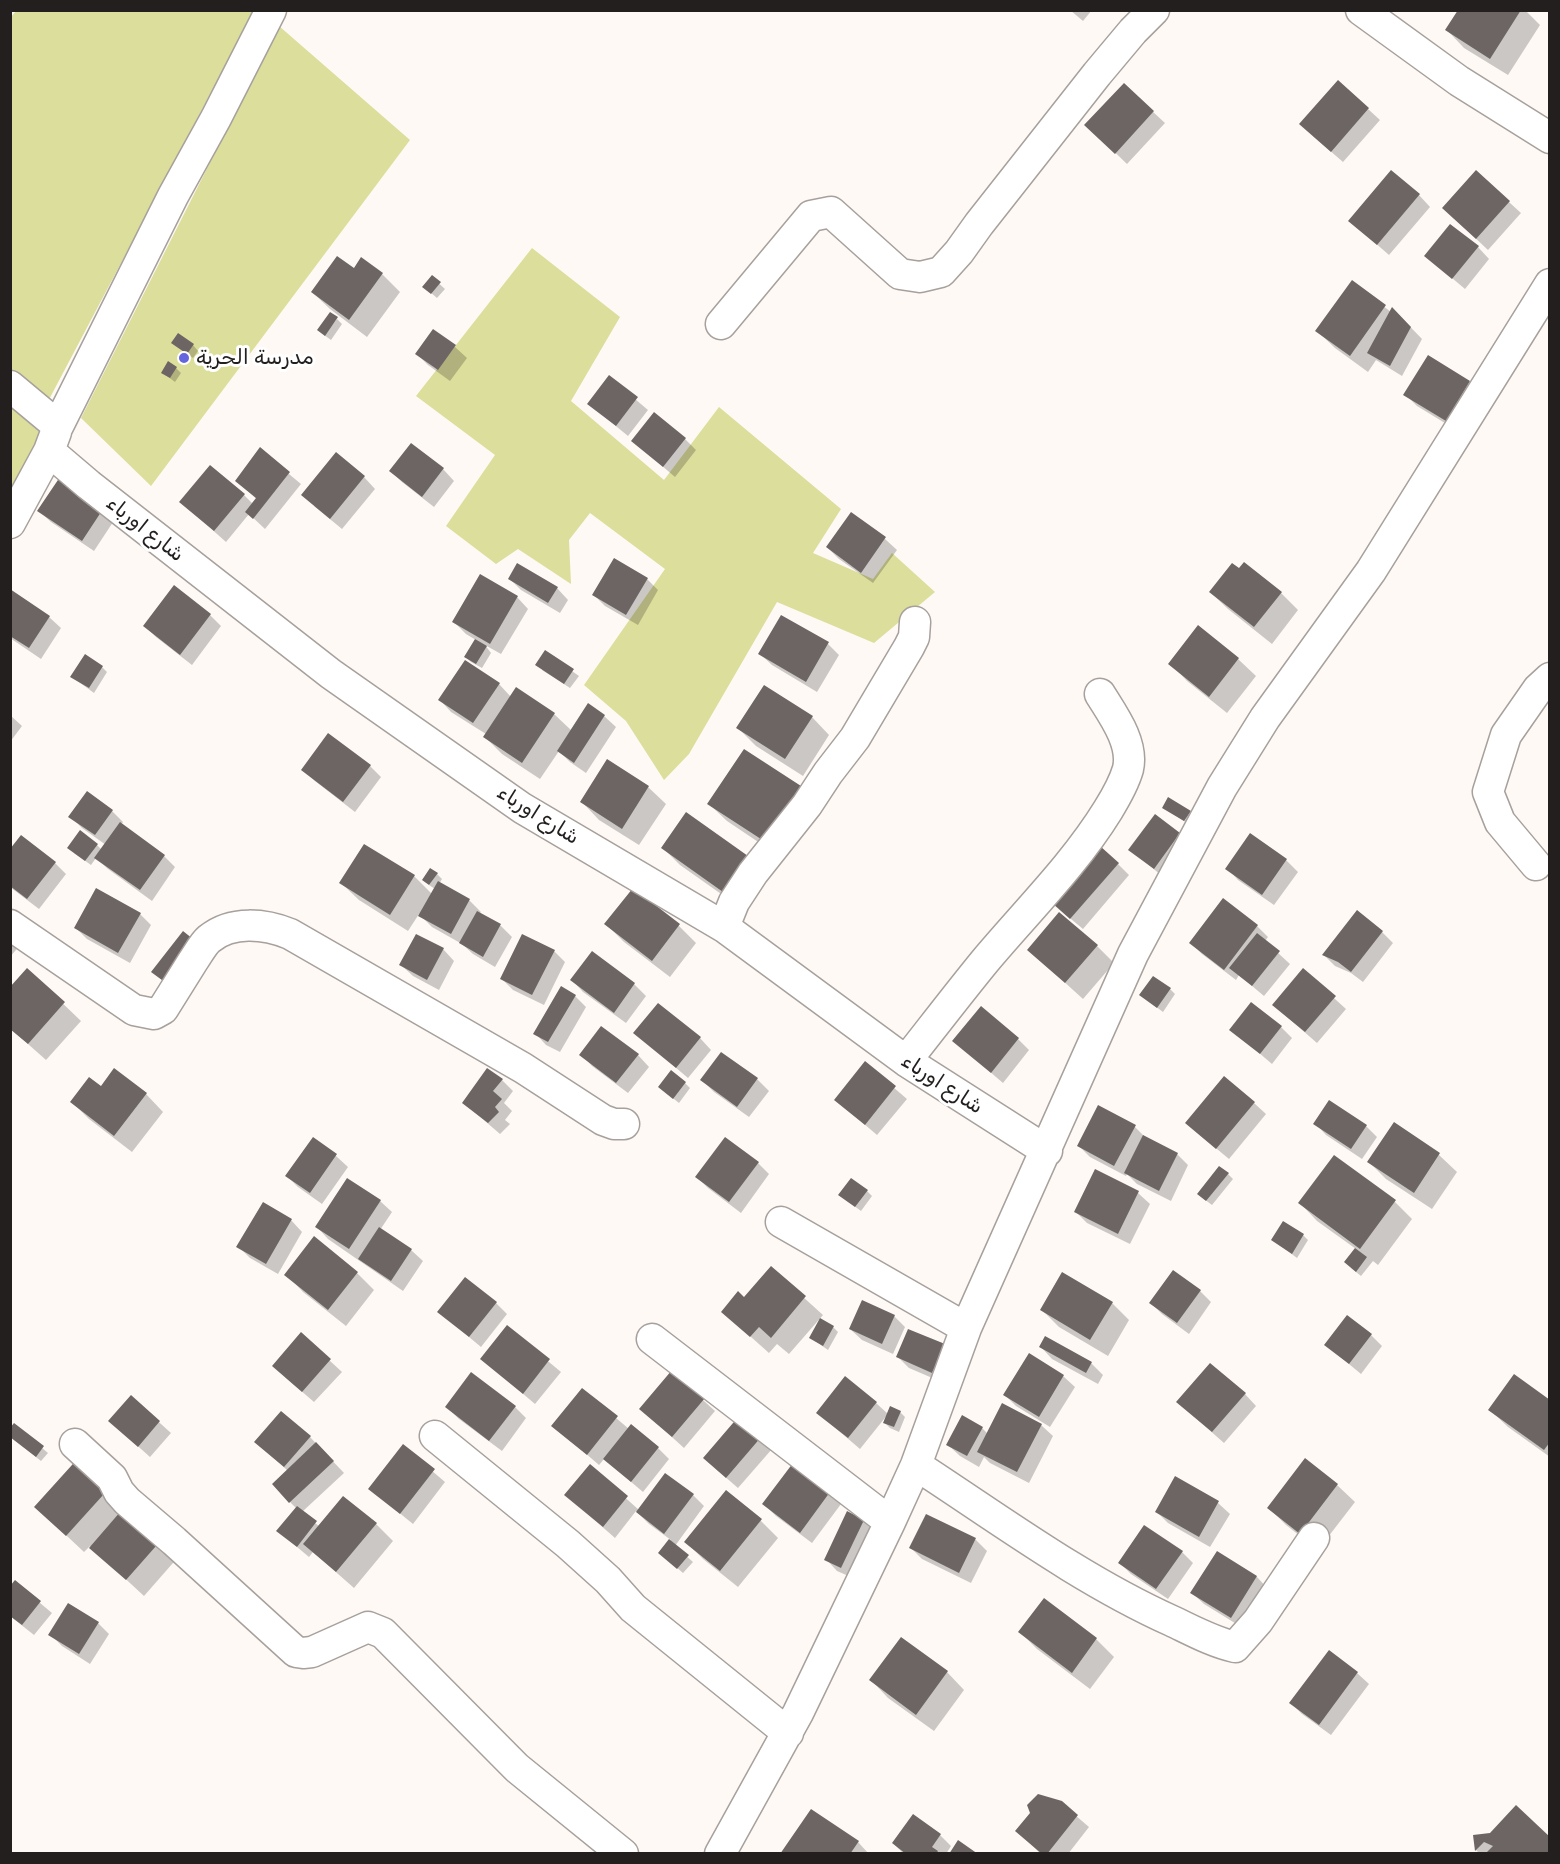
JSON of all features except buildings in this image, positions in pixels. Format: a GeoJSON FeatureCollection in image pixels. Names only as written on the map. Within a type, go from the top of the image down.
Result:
{"type":"FeatureCollection","features":[{"type":"Feature","properties":{"kind":"street"},"geometry":{"type":"LineString","coordinates":[[10,523],[173,196],[271,10]]}},
{"type":"Feature","properties":{"kind":"street"},"geometry":{"type":"LineString","coordinates":[[721,324],[811,216],[831,212],[900,274],[920,277],[941,272],[954,259],[1096,74],[1154,10]]}},
{"type":"Feature","properties":{"kind":"street"},"geometry":{"type":"LineString","coordinates":[[1361,10],[1459,81],[1550,138]]}},
{"type":"Feature","properties":{"kind":"street"},"geometry":{"type":"LineString","coordinates":[[720,1854],[788,1733],[890,1522],[916,1465],[966,1328],[1133,954],[1221,787],[1265,718],[1371,571],[1550,284]]}},
{"type":"Feature","properties":{"kind":"street","name":"شارع اورباء"},"geometry":{"type":"LineString","coordinates":[[10,386],[54,438],[88,485],[340,681],[522,808],[724,927],[906,1061],[1047,1151]]}},
{"type":"Feature","properties":{"kind":"street"},"geometry":{"type":"LineString","coordinates":[[724,927],[734,902],[753,873],[807,805],[874,706],[914,637],[915,622]]}},
{"type":"Feature","properties":{"kind":"street"},"geometry":{"type":"LineString","coordinates":[[1536,865],[1500,822],[1488,792],[1506,735],[1538,689],[1550,678]]}},
{"type":"Feature","properties":{"kind":"street"},"geometry":{"type":"LineString","coordinates":[[906,1061],[1095,831],[1118,793],[1128,769],[1129,752],[1118,724],[1100,694]]}},
{"type":"Feature","properties":{"kind":"street"},"geometry":{"type":"LineString","coordinates":[[10,925],[134,1010],[154,1014],[163,1009],[207,940],[220,931],[242,926],[278,929],[523,1068],[603,1120],[614,1124],[624,1124]]}},
{"type":"Feature","properties":{"kind":"street"},"geometry":{"type":"LineString","coordinates":[[781,1222],[966,1328]]}},
{"type":"Feature","properties":{"kind":"street"},"geometry":{"type":"LineString","coordinates":[[652,1340],[890,1522]]}},
{"type":"Feature","properties":{"kind":"street"},"geometry":{"type":"LineString","coordinates":[[435,1436],[568,1544],[608,1580],[633,1608],[788,1733]]}},
{"type":"Feature","properties":{"kind":"street"},"geometry":{"type":"LineString","coordinates":[[75,1444],[112,1478],[127,1501],[296,1652],[312,1652],[368,1627],[383,1633],[517,1768],[623,1854]]}},
{"type":"Feature","properties":{"kind":"street"},"geometry":{"type":"LineString","coordinates":[[916,1465],[1091,1580],[1198,1634],[1221,1644],[1235,1647],[1258,1620],[1314,1538]]}},
{"type":"Feature","properties":{"kind":"green space"},"geometry":{"type":"Polygon","coordinates":[[[17,10],[254,11],[44,409],[11,381],[10,18],[17,10]]]}},
{"type":"Feature","properties":{"kind":"green space"},"geometry":{"type":"Polygon","coordinates":[[[279,26],[410,140],[151,486],[81,418],[279,26]]]}},
{"type":"Feature","properties":{"kind":"green space"},"geometry":{"type":"Polygon","coordinates":[[[532,248],[620,317],[571,401],[664,480],[719,407],[841,509],[813,553],[873,579],[892,553],[935,592],[874,643],[777,602],[689,754],[664,780],[626,721],[584,685],[665,569],[590,513],[569,540],[571,584],[518,549],[496,564],[446,526],[495,455],[416,396],[532,248]]]}},
{"type":"Feature","properties":{"kind":"green space"},"geometry":{"type":"Polygon","coordinates":[[[11,396],[48,426],[11,493],[11,396]]]}},
{"type":"Feature","properties":{"kind":"place","name":"مدرسة الحرية"},"geometry":{"type":"Point","coordinates":[184,358]}}]}
